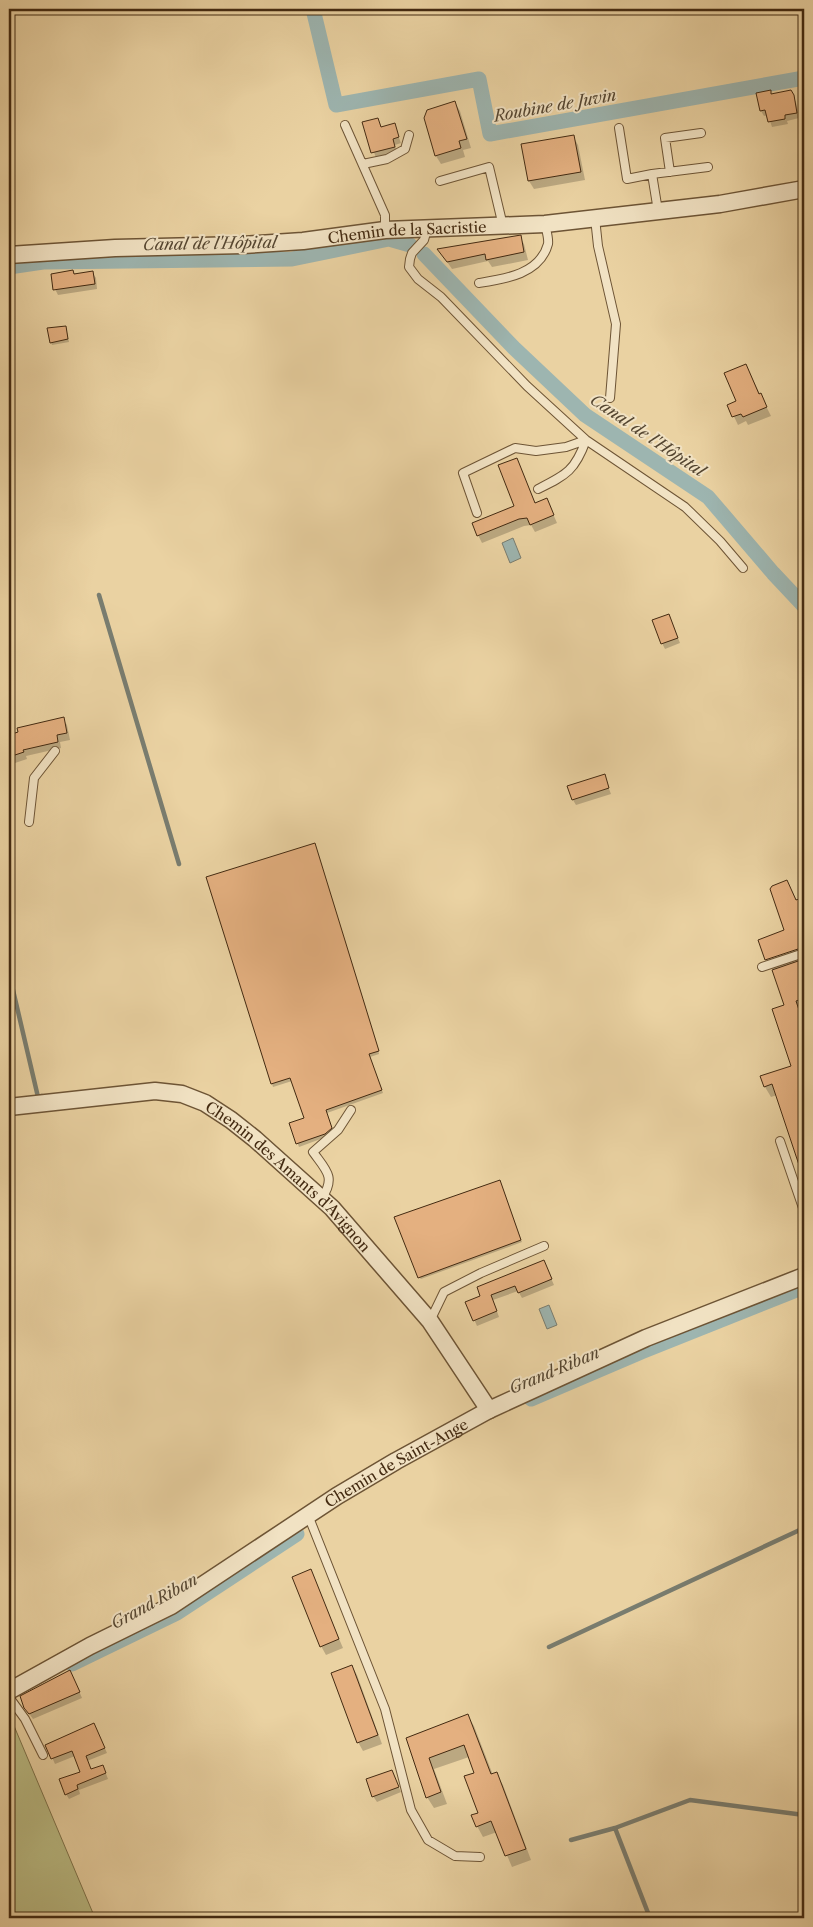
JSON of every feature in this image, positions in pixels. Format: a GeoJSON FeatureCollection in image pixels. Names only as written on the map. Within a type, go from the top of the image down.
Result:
{"type":"FeatureCollection","features":[{"type":"Feature","properties":{"kind":"street","name":"Chemin de la Sacristie"},"geometry":{"type":"LineString","coordinates":[[9,255],[106,248],[252,245],[303,241],[385,230],[545,224],[720,204],[804,189]]}},
{"type":"Feature","properties":{"kind":"street","name":"Chemin des Amants d'Avignon"},"geometry":{"type":"LineString","coordinates":[[9,1107],[155,1091],[182,1094],[205,1103],[231,1120],[322,1198],[430,1321],[489,1410]]}},
{"type":"Feature","properties":{"kind":"street","name":"Chemin de Saint-Ange"},"geometry":{"type":"LineString","coordinates":[[9,1691],[90,1646],[171,1606],[396,1461],[489,1410],[646,1338],[804,1276]]}},
{"type":"Feature","properties":{"kind":"lane"},"geometry":{"type":"LineString","coordinates":[[345,124],[385,215],[385,230]]}},
{"type":"Feature","properties":{"kind":"lane"},"geometry":{"type":"LineString","coordinates":[[619,128],[627,178],[708,167]]}},
{"type":"Feature","properties":{"kind":"lane"},"geometry":{"type":"LineString","coordinates":[[670,172],[665,138],[701,133]]}},
{"type":"Feature","properties":{"kind":"lane"},"geometry":{"type":"LineString","coordinates":[[362,164],[387,159],[405,149],[409,135]]}},
{"type":"Feature","properties":{"kind":"lane"},"geometry":{"type":"LineString","coordinates":[[440,181],[489,166],[503,226]]}},
{"type":"Feature","properties":{"kind":"lane"},"geometry":{"type":"LineString","coordinates":[[652,174],[658,211]]}},
{"type":"Feature","properties":{"kind":"lane"},"geometry":{"type":"LineString","coordinates":[[595,218],[598,246],[616,324],[610,398]]}},
{"type":"Feature","properties":{"kind":"lane"},"geometry":{"type":"LineString","coordinates":[[479,283],[508,278],[535,265],[548,243],[545,224]]}},
{"type":"Feature","properties":{"kind":"lane"},"geometry":{"type":"LineString","coordinates":[[427,229],[424,240],[412,253],[410,259],[409,267],[418,279],[441,298],[527,386],[586,440],[685,507],[720,541],[743,568]]}},
{"type":"Feature","properties":{"kind":"lane"},"geometry":{"type":"LineString","coordinates":[[538,489],[566,475],[580,456],[586,440]]}},
{"type":"Feature","properties":{"kind":"lane"},"geometry":{"type":"LineString","coordinates":[[477,513],[463,473],[515,448],[536,450],[566,447],[586,440]]}},
{"type":"Feature","properties":{"kind":"lane"},"geometry":{"type":"LineString","coordinates":[[29,822],[34,778],[55,751]]}},
{"type":"Feature","properties":{"kind":"lane"},"geometry":{"type":"LineString","coordinates":[[762,967],[804,953]]}},
{"type":"Feature","properties":{"kind":"lane"},"geometry":{"type":"LineString","coordinates":[[322,1198],[329,1188],[329,1173],[313,1152],[338,1130],[351,1110]]}},
{"type":"Feature","properties":{"kind":"lane"},"geometry":{"type":"LineString","coordinates":[[780,1141],[804,1211]]}},
{"type":"Feature","properties":{"kind":"lane"},"geometry":{"type":"LineString","coordinates":[[430,1321],[444,1292],[481,1273],[544,1246]]}},
{"type":"Feature","properties":{"kind":"lane"},"geometry":{"type":"LineString","coordinates":[[308,1516],[385,1709],[411,1810],[428,1840],[455,1856],[480,1857]]}},
{"type":"Feature","properties":{"kind":"lane"},"geometry":{"type":"LineString","coordinates":[[9,1697],[25,1719],[43,1755]]}},
{"type":"Feature","properties":{"kind":"green space"},"geometry":{"type":"Polygon","coordinates":[[[9,1714],[95,1918],[9,1918],[9,1714]]]}},
{"type":"Feature","properties":{"kind":"water"},"geometry":{"type":"Polygon","coordinates":[[[513,538],[521,558],[510,563],[502,543],[513,538]]]}},
{"type":"Feature","properties":{"kind":"water"},"geometry":{"type":"Polygon","coordinates":[[[549,1305],[557,1325],[547,1329],[539,1309],[549,1305]]]}},
{"type":"Feature","properties":{"kind":"building"},"geometry":{"type":"Polygon","coordinates":[[[771,90],[771,94],[791,90],[794,95],[797,113],[785,115],[785,119],[768,122],[765,110],[760,111],[756,93],[771,90]]]}},
{"type":"Feature","properties":{"kind":"building"},"geometry":{"type":"Polygon","coordinates":[[[455,101],[467,139],[459,141],[461,148],[435,156],[424,118],[427,110],[455,101]]]}},
{"type":"Feature","properties":{"kind":"building"},"geometry":{"type":"Polygon","coordinates":[[[378,118],[381,127],[395,123],[399,137],[393,139],[395,147],[371,153],[362,122],[378,118]]]}},
{"type":"Feature","properties":{"kind":"building"},"geometry":{"type":"Polygon","coordinates":[[[574,135],[581,172],[528,181],[521,144],[574,135]]]}},
{"type":"Feature","properties":{"kind":"building"},"geometry":{"type":"Polygon","coordinates":[[[521,235],[524,252],[486,260],[485,254],[447,262],[437,249],[521,235]]]}},
{"type":"Feature","properties":{"kind":"building"},"geometry":{"type":"Polygon","coordinates":[[[73,270],[74,274],[93,271],[95,284],[53,290],[51,274],[73,270]]]}},
{"type":"Feature","properties":{"kind":"building"},"geometry":{"type":"Polygon","coordinates":[[[66,326],[68,339],[50,343],[47,328],[66,326]]]}},
{"type":"Feature","properties":{"kind":"building"},"geometry":{"type":"Polygon","coordinates":[[[746,364],[767,407],[743,417],[741,414],[732,417],[727,405],[736,401],[724,373],[746,364]]]}},
{"type":"Feature","properties":{"kind":"building"},"geometry":{"type":"Polygon","coordinates":[[[517,458],[535,503],[547,498],[554,515],[530,525],[527,518],[519,519],[477,536],[472,523],[514,506],[498,465],[517,458]]]}},
{"type":"Feature","properties":{"kind":"building"},"geometry":{"type":"Polygon","coordinates":[[[669,614],[678,638],[661,644],[652,620],[669,614]]]}},
{"type":"Feature","properties":{"kind":"building"},"geometry":{"type":"Polygon","coordinates":[[[64,717],[67,733],[57,735],[58,742],[23,750],[24,752],[9,757],[9,735],[18,732],[17,728],[64,717]]]}},
{"type":"Feature","properties":{"kind":"building"},"geometry":{"type":"Polygon","coordinates":[[[605,774],[609,788],[572,800],[567,786],[605,774]]]}},
{"type":"Feature","properties":{"kind":"building"},"geometry":{"type":"Polygon","coordinates":[[[315,843],[379,1051],[369,1054],[382,1090],[326,1110],[332,1128],[325,1134],[296,1144],[289,1123],[304,1118],[290,1078],[271,1084],[206,877],[315,843]]]}},
{"type":"Feature","properties":{"kind":"building"},"geometry":{"type":"Polygon","coordinates":[[[787,880],[796,900],[804,897],[804,947],[765,960],[758,940],[784,930],[770,889],[772,886],[787,880]]]}},
{"type":"Feature","properties":{"kind":"building"},"geometry":{"type":"Polygon","coordinates":[[[804,959],[804,998],[796,1001],[804,1025],[804,1174],[802,1174],[772,1084],[764,1087],[760,1076],[791,1066],[772,1009],[784,1005],[772,970],[804,959]]]}},
{"type":"Feature","properties":{"kind":"building"},"geometry":{"type":"Polygon","coordinates":[[[500,1180],[521,1240],[418,1278],[394,1217],[500,1180]]]}},
{"type":"Feature","properties":{"kind":"building"},"geometry":{"type":"Polygon","coordinates":[[[544,1260],[552,1279],[518,1293],[515,1286],[491,1295],[497,1311],[473,1321],[465,1302],[480,1296],[477,1287],[544,1260]]]}},
{"type":"Feature","properties":{"kind":"building"},"geometry":{"type":"Polygon","coordinates":[[[311,1569],[339,1639],[320,1647],[292,1577],[311,1569]]]}},
{"type":"Feature","properties":{"kind":"building"},"geometry":{"type":"Polygon","coordinates":[[[352,1665],[378,1735],[357,1743],[331,1673],[352,1665]]]}},
{"type":"Feature","properties":{"kind":"building"},"geometry":{"type":"Polygon","coordinates":[[[70,1670],[80,1692],[29,1714],[24,1708],[20,1696],[70,1670]]]}},
{"type":"Feature","properties":{"kind":"building"},"geometry":{"type":"Polygon","coordinates":[[[468,1714],[491,1774],[497,1772],[526,1849],[505,1856],[491,1821],[476,1827],[471,1815],[478,1813],[464,1776],[474,1773],[464,1745],[429,1758],[441,1792],[426,1798],[406,1738],[468,1714]]]}},
{"type":"Feature","properties":{"kind":"building"},"geometry":{"type":"Polygon","coordinates":[[[94,1723],[105,1748],[86,1756],[91,1769],[103,1765],[106,1773],[77,1785],[78,1789],[65,1795],[59,1779],[80,1772],[72,1751],[51,1759],[45,1745],[94,1723]]]}},
{"type":"Feature","properties":{"kind":"building"},"geometry":{"type":"Polygon","coordinates":[[[392,1770],[399,1787],[372,1797],[366,1779],[392,1770]]]}},
{"type":"Feature","properties":{"kind":"waterway","name":"Roubine de Juvin"},"geometry":{"type":"LineString","coordinates":[[313,9],[336,105],[479,79],[490,134],[804,78]]}},
{"type":"Feature","properties":{"kind":"waterway","name":"Canal de l'Hôpital"},"geometry":{"type":"LineString","coordinates":[[9,267],[43,262],[292,259],[389,239],[410,245]]}},
{"type":"Feature","properties":{"kind":"waterway","name":"Canal de l'Hôpital"},"geometry":{"type":"LineString","coordinates":[[424,254],[514,348],[585,415],[708,497],[804,606]]}},
{"type":"Feature","properties":{"kind":"waterway"},"geometry":{"type":"LineString","coordinates":[[99,595],[179,864]]}},
{"type":"Feature","properties":{"kind":"waterway"},"geometry":{"type":"LineString","coordinates":[[9,973],[38,1097],[42,1096]]}},
{"type":"Feature","properties":{"kind":"waterway","name":"Grand Riban"},"geometry":{"type":"LineString","coordinates":[[531,1399],[641,1352],[804,1287]]}},
{"type":"Feature","properties":{"kind":"waterway"},"geometry":{"type":"LineString","coordinates":[[549,1647],[804,1528]]}},
{"type":"Feature","properties":{"kind":"waterway","name":"Grand Riban"},"geometry":{"type":"LineString","coordinates":[[72,1664],[177,1613],[297,1534]]}},
{"type":"Feature","properties":{"kind":"waterway"},"geometry":{"type":"LineString","coordinates":[[571,1840],[615,1828],[690,1800],[804,1815]]}},
{"type":"Feature","properties":{"kind":"waterway"},"geometry":{"type":"LineString","coordinates":[[615,1828],[650,1918]]}}]}
